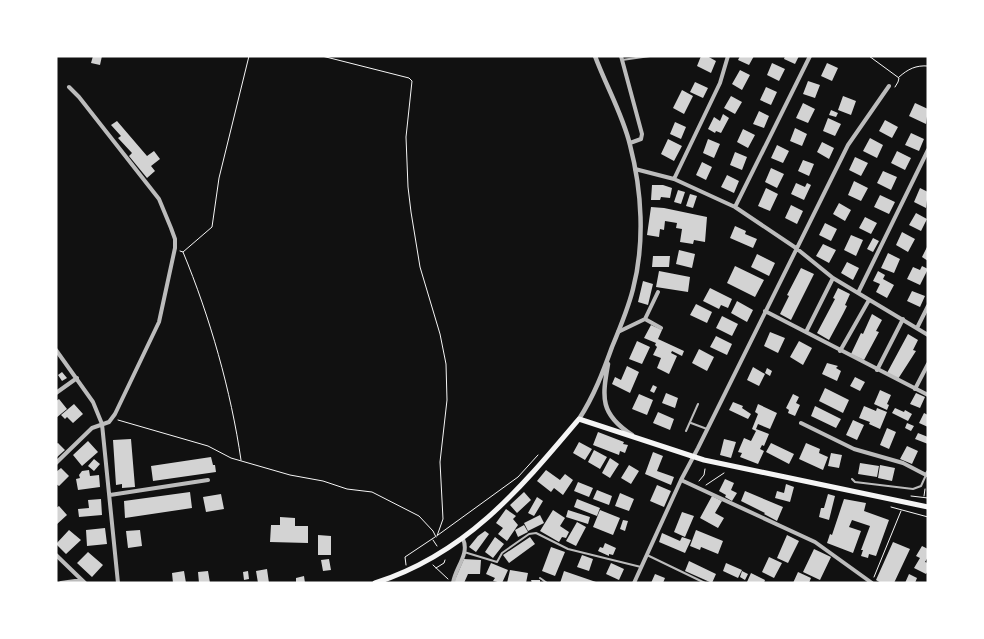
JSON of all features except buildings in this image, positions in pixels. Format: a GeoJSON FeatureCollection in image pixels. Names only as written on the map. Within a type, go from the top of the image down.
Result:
{"type":"FeatureCollection","features":[{"type":"Feature","properties":{"kind":"main road"},"geometry":{"type":"LineString","coordinates":[[375,583],[439,555],[463,539],[485,521],[524,483],[579,419],[693,457],[928,507]]}},
{"type":"Feature","properties":{"kind":"street"},"geometry":{"type":"LineString","coordinates":[[579,419],[597,388],[612,349],[633,290],[640,252],[640,206],[636,169],[630,143],[595,56]]}},
{"type":"Feature","properties":{"kind":"street"},"geometry":{"type":"LineString","coordinates":[[735,207],[810,56]]}},
{"type":"Feature","properties":{"kind":"street"},"geometry":{"type":"LineString","coordinates":[[621,58],[642,134],[640,139],[630,143]]}},
{"type":"Feature","properties":{"kind":"street"},"geometry":{"type":"LineString","coordinates":[[674,179],[720,83],[727,58]]}},
{"type":"Feature","properties":{"kind":"street"},"geometry":{"type":"LineString","coordinates":[[634,583],[681,480],[848,145],[889,86]]}},
{"type":"Feature","properties":{"kind":"street"},"geometry":{"type":"LineString","coordinates":[[56,463],[92,428],[109,422],[112,418],[159,322],[175,248],[172,228],[160,199],[69,87]]}},
{"type":"Feature","properties":{"kind":"street"},"geometry":{"type":"LineString","coordinates":[[858,293],[928,150]]}},
{"type":"Feature","properties":{"kind":"street"},"geometry":{"type":"LineString","coordinates":[[636,169],[674,179],[735,207],[796,248],[834,278],[928,335]]}},
{"type":"Feature","properties":{"kind":"street"},"geometry":{"type":"LineString","coordinates":[[806,332],[834,278]]}},
{"type":"Feature","properties":{"kind":"street"},"geometry":{"type":"LineString","coordinates":[[618,332],[646,319],[658,292]]}},
{"type":"Feature","properties":{"kind":"street"},"geometry":{"type":"LineString","coordinates":[[840,351],[869,300]]}},
{"type":"Feature","properties":{"kind":"street"},"geometry":{"type":"LineString","coordinates":[[917,328],[928,306]]}},
{"type":"Feature","properties":{"kind":"street"},"geometry":{"type":"LineString","coordinates":[[765,311],[928,396]]}},
{"type":"Feature","properties":{"kind":"street"},"geometry":{"type":"LineString","coordinates":[[646,319],[661,328]]}},
{"type":"Feature","properties":{"kind":"street"},"geometry":{"type":"LineString","coordinates":[[877,370],[903,319]]}},
{"type":"Feature","properties":{"kind":"street"},"geometry":{"type":"LineString","coordinates":[[612,349],[604,391],[606,407],[614,421],[635,437]]}},
{"type":"Feature","properties":{"kind":"street"},"geometry":{"type":"LineString","coordinates":[[56,350],[93,402],[102,424],[118,583]]}},
{"type":"Feature","properties":{"kind":"street"},"geometry":{"type":"LineString","coordinates":[[916,389],[928,364]]}},
{"type":"Feature","properties":{"kind":"street"},"geometry":{"type":"LineString","coordinates":[[56,393],[76,378]]}},
{"type":"Feature","properties":{"kind":"street"},"geometry":{"type":"LineString","coordinates":[[801,423],[854,449],[903,463],[927,473]]}},
{"type":"Feature","properties":{"kind":"street"},"geometry":{"type":"LineString","coordinates":[[110,495],[208,480]]}},
{"type":"Feature","properties":{"kind":"street"},"geometry":{"type":"LineString","coordinates":[[681,480],[816,542],[872,583]]}},
{"type":"Feature","properties":{"kind":"street"},"geometry":{"type":"LineString","coordinates":[[453,583],[466,546],[463,539]]}},
{"type":"Feature","properties":{"kind":"street"},"geometry":{"type":"LineString","coordinates":[[56,555],[83,581]]}},
{"type":"Feature","properties":{"kind":"street"},"geometry":{"type":"LineString","coordinates":[[61,583],[83,581]]}},
{"type":"Feature","properties":{"kind":"lane"},"geometry":{"type":"LineString","coordinates":[[621,58],[650,56]]}},
{"type":"Feature","properties":{"kind":"lane"},"geometry":{"type":"LineString","coordinates":[[686,431],[698,404]]}},
{"type":"Feature","properties":{"kind":"lane"},"geometry":{"type":"LineString","coordinates":[[690,422],[707,429]]}},
{"type":"Feature","properties":{"kind":"lane"},"geometry":{"type":"LineString","coordinates":[[852,478],[855,482],[913,490],[921,486],[927,473]]}},
{"type":"Feature","properties":{"kind":"lane"},"geometry":{"type":"LineString","coordinates":[[923,482],[928,482]]}},
{"type":"Feature","properties":{"kind":"lane"},"geometry":{"type":"LineString","coordinates":[[464,552],[497,562],[502,553],[529,534],[536,533],[568,549],[642,567]]}},
{"type":"Feature","properties":{"kind":"lane"},"geometry":{"type":"LineString","coordinates":[[648,555],[705,583]]}},
{"type":"Feature","properties":{"kind":"lane"},"geometry":{"type":"LineString","coordinates":[[540,578],[547,583]]}},
{"type":"Feature","properties":{"kind":"path"},"geometry":{"type":"LineString","coordinates":[[183,252],[212,227],[219,178],[249,56]]}},
{"type":"Feature","properties":{"kind":"path"},"geometry":{"type":"LineString","coordinates":[[322,56],[409,78],[412,81],[406,144],[411,212],[420,267],[440,334],[446,364],[447,400],[440,462],[443,519],[437,536]]}},
{"type":"Feature","properties":{"kind":"path"},"geometry":{"type":"LineString","coordinates":[[870,56],[899,78]]}},
{"type":"Feature","properties":{"kind":"path"},"geometry":{"type":"LineString","coordinates":[[889,86],[895,87],[899,78],[911,68],[921,65],[928,66]]}},
{"type":"Feature","properties":{"kind":"path"},"geometry":{"type":"LineString","coordinates":[[175,248],[183,252],[200,297],[232,408],[241,460]]}},
{"type":"Feature","properties":{"kind":"path"},"geometry":{"type":"LineString","coordinates":[[112,418],[208,446],[231,458],[290,475],[323,480],[347,489],[372,492],[419,516],[437,536]]}},
{"type":"Feature","properties":{"kind":"path"},"geometry":{"type":"LineString","coordinates":[[408,570],[405,557],[518,477],[541,453]]}},
{"type":"Feature","properties":{"kind":"path"},"geometry":{"type":"LineString","coordinates":[[695,486],[704,474],[705,469]]}},
{"type":"Feature","properties":{"kind":"path"},"geometry":{"type":"LineString","coordinates":[[702,488],[724,473]]}},
{"type":"Feature","properties":{"kind":"path"},"geometry":{"type":"LineString","coordinates":[[877,496],[884,505],[928,517]]}},
{"type":"Feature","properties":{"kind":"path"},"geometry":{"type":"LineString","coordinates":[[872,583],[901,511]]}},
{"type":"Feature","properties":{"kind":"path"},"geometry":{"type":"LineString","coordinates":[[432,539],[437,546]]}},
{"type":"Feature","properties":{"kind":"path"},"geometry":{"type":"LineString","coordinates":[[435,569],[445,560]]}},
{"type":"Feature","properties":{"kind":"path"},"geometry":{"type":"LineString","coordinates":[[432,565],[448,579]]}}]}
